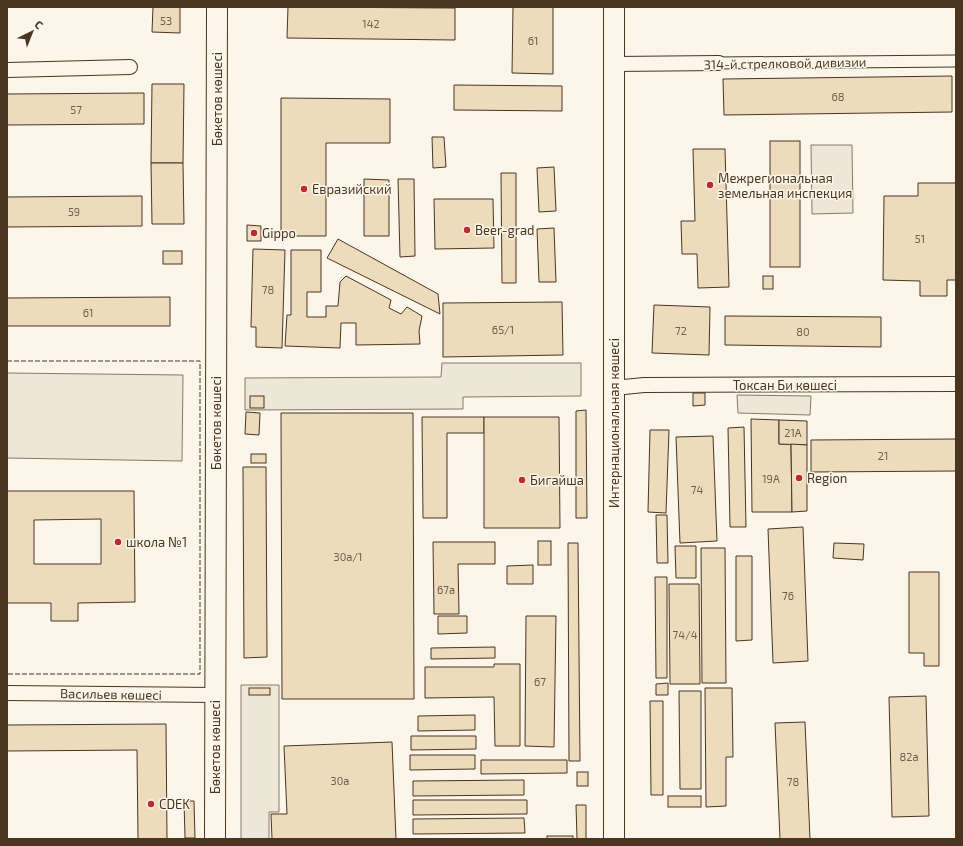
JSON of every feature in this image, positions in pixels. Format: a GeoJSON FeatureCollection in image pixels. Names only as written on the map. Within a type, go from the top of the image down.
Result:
{"type":"FeatureCollection","features":[{"type":"Feature","properties":{"kind":"main road","name":"Бөкетов көшесі"},"geometry":{"type":"LineString","coordinates":[[215,839],[217,7]]}},
{"type":"Feature","properties":{"kind":"main road","name":"Интернациональная көшесі"},"geometry":{"type":"LineString","coordinates":[[614,7],[614,839]]}},
{"type":"Feature","properties":{"kind":"street","name":"314-й стрелковой дивизии"},"geometry":{"type":"LineString","coordinates":[[615,64],[956,60]]}},
{"type":"Feature","properties":{"kind":"street"},"geometry":{"type":"LineString","coordinates":[[7,70],[130,67]]}},
{"type":"Feature","properties":{"kind":"street","name":"Токсан Би көшесі"},"geometry":{"type":"LineString","coordinates":[[614,388],[644,385],[956,384]]}},
{"type":"Feature","properties":{"kind":"street","name":"Васильев көшесі"},"geometry":{"type":"LineString","coordinates":[[7,693],[215,695]]}},
{"type":"Feature","properties":{"kind":"shaded area"},"geometry":{"type":"Polygon","coordinates":[[[811,145],[852,145],[853,213],[812,214],[811,145]]]}},
{"type":"Feature","properties":{"kind":"shaded area"},"geometry":{"type":"Polygon","coordinates":[[[442,363],[581,363],[581,396],[463,397],[463,409],[245,410],[245,378],[441,377],[442,363]]]}},
{"type":"Feature","properties":{"kind":"shaded area"},"geometry":{"type":"Polygon","coordinates":[[[7,373],[183,375],[182,461],[7,458],[7,373]]]}},
{"type":"Feature","properties":{"kind":"shaded area"},"geometry":{"type":"Polygon","coordinates":[[[737,395],[811,396],[810,415],[738,413],[737,395]]]}},
{"type":"Feature","properties":{"kind":"shaded area"},"geometry":{"type":"Polygon","coordinates":[[[241,685],[279,685],[279,812],[269,812],[269,839],[241,839],[241,685]]]}},
{"type":"Feature","properties":{"kind":"building"},"geometry":{"type":"Polygon","coordinates":[[[153,7],[180,7],[180,33],[152,32],[153,7]]]}},
{"type":"Feature","properties":{"kind":"building"},"geometry":{"type":"Polygon","coordinates":[[[288,7],[455,8],[455,40],[287,38],[288,7]]]}},
{"type":"Feature","properties":{"kind":"building"},"geometry":{"type":"Polygon","coordinates":[[[513,7],[553,7],[553,74],[512,73],[513,7]]]}},
{"type":"Feature","properties":{"kind":"building"},"geometry":{"type":"Polygon","coordinates":[[[952,76],[952,112],[724,115],[723,79],[952,76]]]}},
{"type":"Feature","properties":{"kind":"building"},"geometry":{"type":"Polygon","coordinates":[[[152,84],[184,84],[183,163],[151,163],[152,84]]]}},
{"type":"Feature","properties":{"kind":"building"},"geometry":{"type":"Polygon","coordinates":[[[454,85],[562,86],[562,111],[454,110],[454,85]]]}},
{"type":"Feature","properties":{"kind":"building"},"geometry":{"type":"Polygon","coordinates":[[[144,93],[144,124],[7,125],[7,94],[144,93]]]}},
{"type":"Feature","properties":{"kind":"building","name":"Евразийский"},"geometry":{"type":"Polygon","coordinates":[[[281,98],[390,99],[390,143],[326,143],[326,236],[281,236],[281,98]]]}},
{"type":"Feature","properties":{"kind":"building"},"geometry":{"type":"Polygon","coordinates":[[[432,137],[444,137],[446,167],[433,168],[432,137]]]}},
{"type":"Feature","properties":{"kind":"building"},"geometry":{"type":"Polygon","coordinates":[[[770,141],[800,141],[800,267],[770,267],[770,141]]]}},
{"type":"Feature","properties":{"kind":"building","name":"Межрегиональная земельная инспекция"},"geometry":{"type":"Polygon","coordinates":[[[693,149],[725,149],[729,287],[698,288],[697,254],[682,254],[681,221],[695,221],[693,149]]]}},
{"type":"Feature","properties":{"kind":"building"},"geometry":{"type":"Polygon","coordinates":[[[151,163],[183,163],[184,224],[152,224],[151,163]]]}},
{"type":"Feature","properties":{"kind":"building"},"geometry":{"type":"Polygon","coordinates":[[[554,167],[556,211],[539,212],[537,168],[554,167]]]}},
{"type":"Feature","properties":{"kind":"building"},"geometry":{"type":"Polygon","coordinates":[[[501,173],[516,173],[516,283],[502,283],[501,173]]]}},
{"type":"Feature","properties":{"kind":"building"},"geometry":{"type":"Polygon","coordinates":[[[364,179],[389,180],[389,236],[364,236],[364,179]]]}},
{"type":"Feature","properties":{"kind":"building"},"geometry":{"type":"Polygon","coordinates":[[[398,179],[414,179],[415,256],[400,257],[398,179]]]}},
{"type":"Feature","properties":{"kind":"building"},"geometry":{"type":"Polygon","coordinates":[[[918,183],[956,183],[956,280],[947,280],[947,296],[920,296],[920,281],[883,280],[884,196],[918,196],[918,183]]]}},
{"type":"Feature","properties":{"kind":"building"},"geometry":{"type":"Polygon","coordinates":[[[142,196],[142,226],[7,227],[7,197],[142,196]]]}},
{"type":"Feature","properties":{"kind":"building"},"geometry":{"type":"Polygon","coordinates":[[[434,199],[493,199],[494,248],[435,249],[434,199]]]}},
{"type":"Feature","properties":{"kind":"building","name":"Gippo"},"geometry":{"type":"Polygon","coordinates":[[[247,225],[261,226],[261,241],[247,241],[247,225]]]}},
{"type":"Feature","properties":{"kind":"building"},"geometry":{"type":"Polygon","coordinates":[[[554,228],[556,282],[539,282],[537,229],[554,228]]]}},
{"type":"Feature","properties":{"kind":"building"},"geometry":{"type":"Polygon","coordinates":[[[338,239],[438,294],[440,314],[327,258],[338,239]]]}},
{"type":"Feature","properties":{"kind":"building"},"geometry":{"type":"Polygon","coordinates":[[[253,249],[285,250],[282,348],[256,347],[256,327],[251,327],[253,249]]]}},
{"type":"Feature","properties":{"kind":"building"},"geometry":{"type":"Polygon","coordinates":[[[291,250],[321,250],[321,292],[307,292],[307,317],[326,317],[326,306],[338,306],[340,282],[346,276],[391,300],[389,308],[401,314],[407,307],[422,316],[419,331],[420,344],[356,345],[356,323],[341,323],[340,348],[285,346],[287,315],[291,315],[291,250]]]}},
{"type":"Feature","properties":{"kind":"building"},"geometry":{"type":"Polygon","coordinates":[[[163,251],[182,251],[182,264],[163,264],[163,251]]]}},
{"type":"Feature","properties":{"kind":"building"},"geometry":{"type":"Polygon","coordinates":[[[763,276],[773,276],[773,289],[763,289],[763,276]]]}},
{"type":"Feature","properties":{"kind":"building"},"geometry":{"type":"Polygon","coordinates":[[[170,297],[170,326],[7,326],[7,298],[170,297]]]}},
{"type":"Feature","properties":{"kind":"building"},"geometry":{"type":"Polygon","coordinates":[[[562,302],[563,355],[443,357],[443,303],[562,302]]]}},
{"type":"Feature","properties":{"kind":"building"},"geometry":{"type":"Polygon","coordinates":[[[654,305],[710,307],[709,355],[652,353],[654,305]]]}},
{"type":"Feature","properties":{"kind":"building"},"geometry":{"type":"Polygon","coordinates":[[[725,316],[881,317],[881,347],[725,345],[725,316]]]}},
{"type":"Feature","properties":{"kind":"building"},"geometry":{"type":"Polygon","coordinates":[[[693,393],[705,393],[705,405],[693,406],[693,393]]]}},
{"type":"Feature","properties":{"kind":"building"},"geometry":{"type":"Polygon","coordinates":[[[250,396],[264,396],[264,408],[250,408],[250,396]]]}},
{"type":"Feature","properties":{"kind":"building"},"geometry":{"type":"Polygon","coordinates":[[[586,410],[587,518],[576,518],[576,411],[586,410]]]}},
{"type":"Feature","properties":{"kind":"building"},"geometry":{"type":"Polygon","coordinates":[[[246,412],[260,413],[259,435],[245,434],[246,412]]]}},
{"type":"Feature","properties":{"kind":"building"},"geometry":{"type":"Polygon","coordinates":[[[281,413],[413,413],[414,699],[282,699],[281,413]]]}},
{"type":"Feature","properties":{"kind":"building"},"geometry":{"type":"Polygon","coordinates":[[[422,417],[484,417],[484,433],[447,433],[447,518],[423,518],[422,417]]]}},
{"type":"Feature","properties":{"kind":"building","name":"Бигайша"},"geometry":{"type":"Polygon","coordinates":[[[484,417],[559,417],[560,528],[484,528],[484,417]]]}},
{"type":"Feature","properties":{"kind":"building"},"geometry":{"type":"Polygon","coordinates":[[[751,419],[779,420],[779,444],[791,444],[792,512],[752,512],[751,419]]]}},
{"type":"Feature","properties":{"kind":"building"},"geometry":{"type":"Polygon","coordinates":[[[779,420],[807,421],[807,445],[779,444],[779,420]]]}},
{"type":"Feature","properties":{"kind":"building"},"geometry":{"type":"Polygon","coordinates":[[[744,427],[746,527],[730,527],[728,428],[744,427]]]}},
{"type":"Feature","properties":{"kind":"building"},"geometry":{"type":"Polygon","coordinates":[[[650,430],[669,430],[666,513],[648,512],[650,430]]]}},
{"type":"Feature","properties":{"kind":"building"},"geometry":{"type":"Polygon","coordinates":[[[713,436],[717,541],[680,543],[676,437],[713,436]]]}},
{"type":"Feature","properties":{"kind":"building"},"geometry":{"type":"Polygon","coordinates":[[[956,439],[956,471],[811,472],[811,440],[956,439]]]}},
{"type":"Feature","properties":{"kind":"building","name":"Region"},"geometry":{"type":"Polygon","coordinates":[[[791,444],[807,445],[807,511],[792,512],[791,444]]]}},
{"type":"Feature","properties":{"kind":"building"},"geometry":{"type":"Polygon","coordinates":[[[251,454],[266,454],[266,463],[251,463],[251,454]]]}},
{"type":"Feature","properties":{"kind":"building"},"geometry":{"type":"Polygon","coordinates":[[[243,467],[266,467],[267,657],[244,658],[243,467]]]}},
{"type":"Feature","properties":{"kind":"building","name":"школа №1"},"geometry":{"type":"Polygon","coordinates":[[[7,491],[134,491],[135,602],[78,603],[78,621],[51,621],[51,603],[7,603],[7,491]],[[101,519],[34,520],[34,564],[101,564],[101,519]]]}},
{"type":"Feature","properties":{"kind":"building"},"geometry":{"type":"Polygon","coordinates":[[[656,515],[667,515],[668,563],[657,563],[656,515]]]}},
{"type":"Feature","properties":{"kind":"building"},"geometry":{"type":"Polygon","coordinates":[[[803,527],[808,661],[773,663],[768,529],[803,527]]]}},
{"type":"Feature","properties":{"kind":"building"},"geometry":{"type":"Polygon","coordinates":[[[538,541],[551,541],[551,565],[538,565],[538,541]]]}},
{"type":"Feature","properties":{"kind":"building"},"geometry":{"type":"Polygon","coordinates":[[[433,542],[495,542],[495,564],[458,564],[459,614],[434,614],[433,542]]]}},
{"type":"Feature","properties":{"kind":"building"},"geometry":{"type":"Polygon","coordinates":[[[568,543],[578,543],[580,761],[569,761],[568,543]]]}},
{"type":"Feature","properties":{"kind":"building"},"geometry":{"type":"Polygon","coordinates":[[[834,543],[864,544],[863,560],[833,558],[834,543]]]}},
{"type":"Feature","properties":{"kind":"building"},"geometry":{"type":"Polygon","coordinates":[[[675,546],[696,546],[696,578],[676,578],[675,546]]]}},
{"type":"Feature","properties":{"kind":"building"},"geometry":{"type":"Polygon","coordinates":[[[701,548],[725,548],[726,683],[702,683],[701,548]]]}},
{"type":"Feature","properties":{"kind":"building"},"geometry":{"type":"Polygon","coordinates":[[[736,556],[752,556],[752,640],[736,641],[736,556]]]}},
{"type":"Feature","properties":{"kind":"building"},"geometry":{"type":"Polygon","coordinates":[[[533,565],[533,584],[507,584],[507,566],[533,565]]]}},
{"type":"Feature","properties":{"kind":"building"},"geometry":{"type":"Polygon","coordinates":[[[909,572],[939,572],[939,666],[924,666],[924,653],[909,653],[909,572]]]}},
{"type":"Feature","properties":{"kind":"building"},"geometry":{"type":"Polygon","coordinates":[[[655,577],[667,577],[667,678],[656,678],[655,577]]]}},
{"type":"Feature","properties":{"kind":"building"},"geometry":{"type":"Polygon","coordinates":[[[669,584],[699,584],[700,684],[670,684],[669,584]]]}},
{"type":"Feature","properties":{"kind":"building"},"geometry":{"type":"Polygon","coordinates":[[[438,616],[467,616],[467,633],[438,634],[438,616]]]}},
{"type":"Feature","properties":{"kind":"building"},"geometry":{"type":"Polygon","coordinates":[[[526,616],[556,616],[554,747],[525,746],[526,616]]]}},
{"type":"Feature","properties":{"kind":"building"},"geometry":{"type":"Polygon","coordinates":[[[495,647],[495,658],[431,659],[431,648],[495,647]]]}},
{"type":"Feature","properties":{"kind":"building"},"geometry":{"type":"Polygon","coordinates":[[[494,664],[520,664],[520,746],[495,746],[494,697],[425,698],[425,667],[494,667],[494,664]]]}},
{"type":"Feature","properties":{"kind":"building"},"geometry":{"type":"Polygon","coordinates":[[[668,683],[668,695],[656,695],[656,684],[668,683]]]}},
{"type":"Feature","properties":{"kind":"building"},"geometry":{"type":"Polygon","coordinates":[[[249,688],[270,688],[270,695],[249,695],[249,688]]]}},
{"type":"Feature","properties":{"kind":"building"},"geometry":{"type":"Polygon","coordinates":[[[705,688],[732,688],[733,757],[726,757],[726,806],[706,807],[705,688]]]}},
{"type":"Feature","properties":{"kind":"building"},"geometry":{"type":"Polygon","coordinates":[[[679,691],[701,691],[701,789],[680,789],[679,691]]]}},
{"type":"Feature","properties":{"kind":"building"},"geometry":{"type":"Polygon","coordinates":[[[926,696],[929,816],[892,817],[889,697],[926,696]]]}},
{"type":"Feature","properties":{"kind":"building"},"geometry":{"type":"Polygon","coordinates":[[[650,701],[663,701],[663,795],[651,795],[650,701]]]}},
{"type":"Feature","properties":{"kind":"building"},"geometry":{"type":"Polygon","coordinates":[[[475,715],[475,730],[418,731],[418,716],[475,715]]]}},
{"type":"Feature","properties":{"kind":"building"},"geometry":{"type":"Polygon","coordinates":[[[805,722],[810,839],[780,839],[775,723],[805,722]]]}},
{"type":"Feature","properties":{"kind":"building"},"geometry":{"type":"Polygon","coordinates":[[[166,724],[167,839],[138,839],[137,750],[7,751],[7,725],[166,724]]]}},
{"type":"Feature","properties":{"kind":"building"},"geometry":{"type":"Polygon","coordinates":[[[411,736],[476,736],[476,749],[411,750],[411,736]]]}},
{"type":"Feature","properties":{"kind":"building"},"geometry":{"type":"Polygon","coordinates":[[[392,742],[396,839],[272,839],[271,814],[287,814],[284,746],[392,742]]]}},
{"type":"Feature","properties":{"kind":"building"},"geometry":{"type":"Polygon","coordinates":[[[410,755],[475,755],[475,769],[410,770],[410,755]]]}},
{"type":"Feature","properties":{"kind":"building"},"geometry":{"type":"Polygon","coordinates":[[[481,760],[567,760],[567,773],[481,774],[481,760]]]}},
{"type":"Feature","properties":{"kind":"building"},"geometry":{"type":"Polygon","coordinates":[[[577,772],[588,772],[588,786],[577,786],[577,772]]]}},
{"type":"Feature","properties":{"kind":"building"},"geometry":{"type":"Polygon","coordinates":[[[524,780],[524,795],[413,796],[413,781],[524,780]]]}},
{"type":"Feature","properties":{"kind":"building"},"geometry":{"type":"Polygon","coordinates":[[[668,796],[701,796],[701,807],[668,807],[668,796]]]}},
{"type":"Feature","properties":{"kind":"building"},"geometry":{"type":"Polygon","coordinates":[[[413,800],[527,800],[527,814],[413,815],[413,800]]]}},
{"type":"Feature","properties":{"kind":"building"},"geometry":{"type":"Polygon","coordinates":[[[184,801],[194,801],[195,838],[185,838],[184,801]]]}},
{"type":"Feature","properties":{"kind":"building"},"geometry":{"type":"Polygon","coordinates":[[[576,805],[586,805],[586,839],[577,839],[576,805]]]}},
{"type":"Feature","properties":{"kind":"building"},"geometry":{"type":"Polygon","coordinates":[[[524,818],[525,833],[413,834],[413,819],[524,818]]]}},
{"type":"Feature","properties":{"kind":"building"},"geometry":{"type":"Polygon","coordinates":[[[547,836],[573,836],[573,839],[547,839],[547,836]]]}},
{"type":"Feature","properties":{"kind":"fence"},"geometry":{"type":"LineString","coordinates":[[7,361],[200,361],[200,674],[7,674]]}},
{"type":"Feature","properties":{"kind":"place","name":"Межрегиональная земельная инспекция"},"geometry":{"type":"Point","coordinates":[710,185]}},
{"type":"Feature","properties":{"kind":"place","name":"Евразийский"},"geometry":{"type":"Point","coordinates":[304,189]}},
{"type":"Feature","properties":{"kind":"place","name":"Beer-grad"},"geometry":{"type":"Point","coordinates":[467,230]}},
{"type":"Feature","properties":{"kind":"place","name":"Gippo"},"geometry":{"type":"Point","coordinates":[254,233]}},
{"type":"Feature","properties":{"kind":"place","name":"Region"},"geometry":{"type":"Point","coordinates":[799,478]}},
{"type":"Feature","properties":{"kind":"place","name":"Бигайша"},"geometry":{"type":"Point","coordinates":[522,480]}},
{"type":"Feature","properties":{"kind":"place","name":"школа №1"},"geometry":{"type":"Point","coordinates":[118,542]}},
{"type":"Feature","properties":{"kind":"place","name":"CDEK"},"geometry":{"type":"Point","coordinates":[151,804]}}]}
